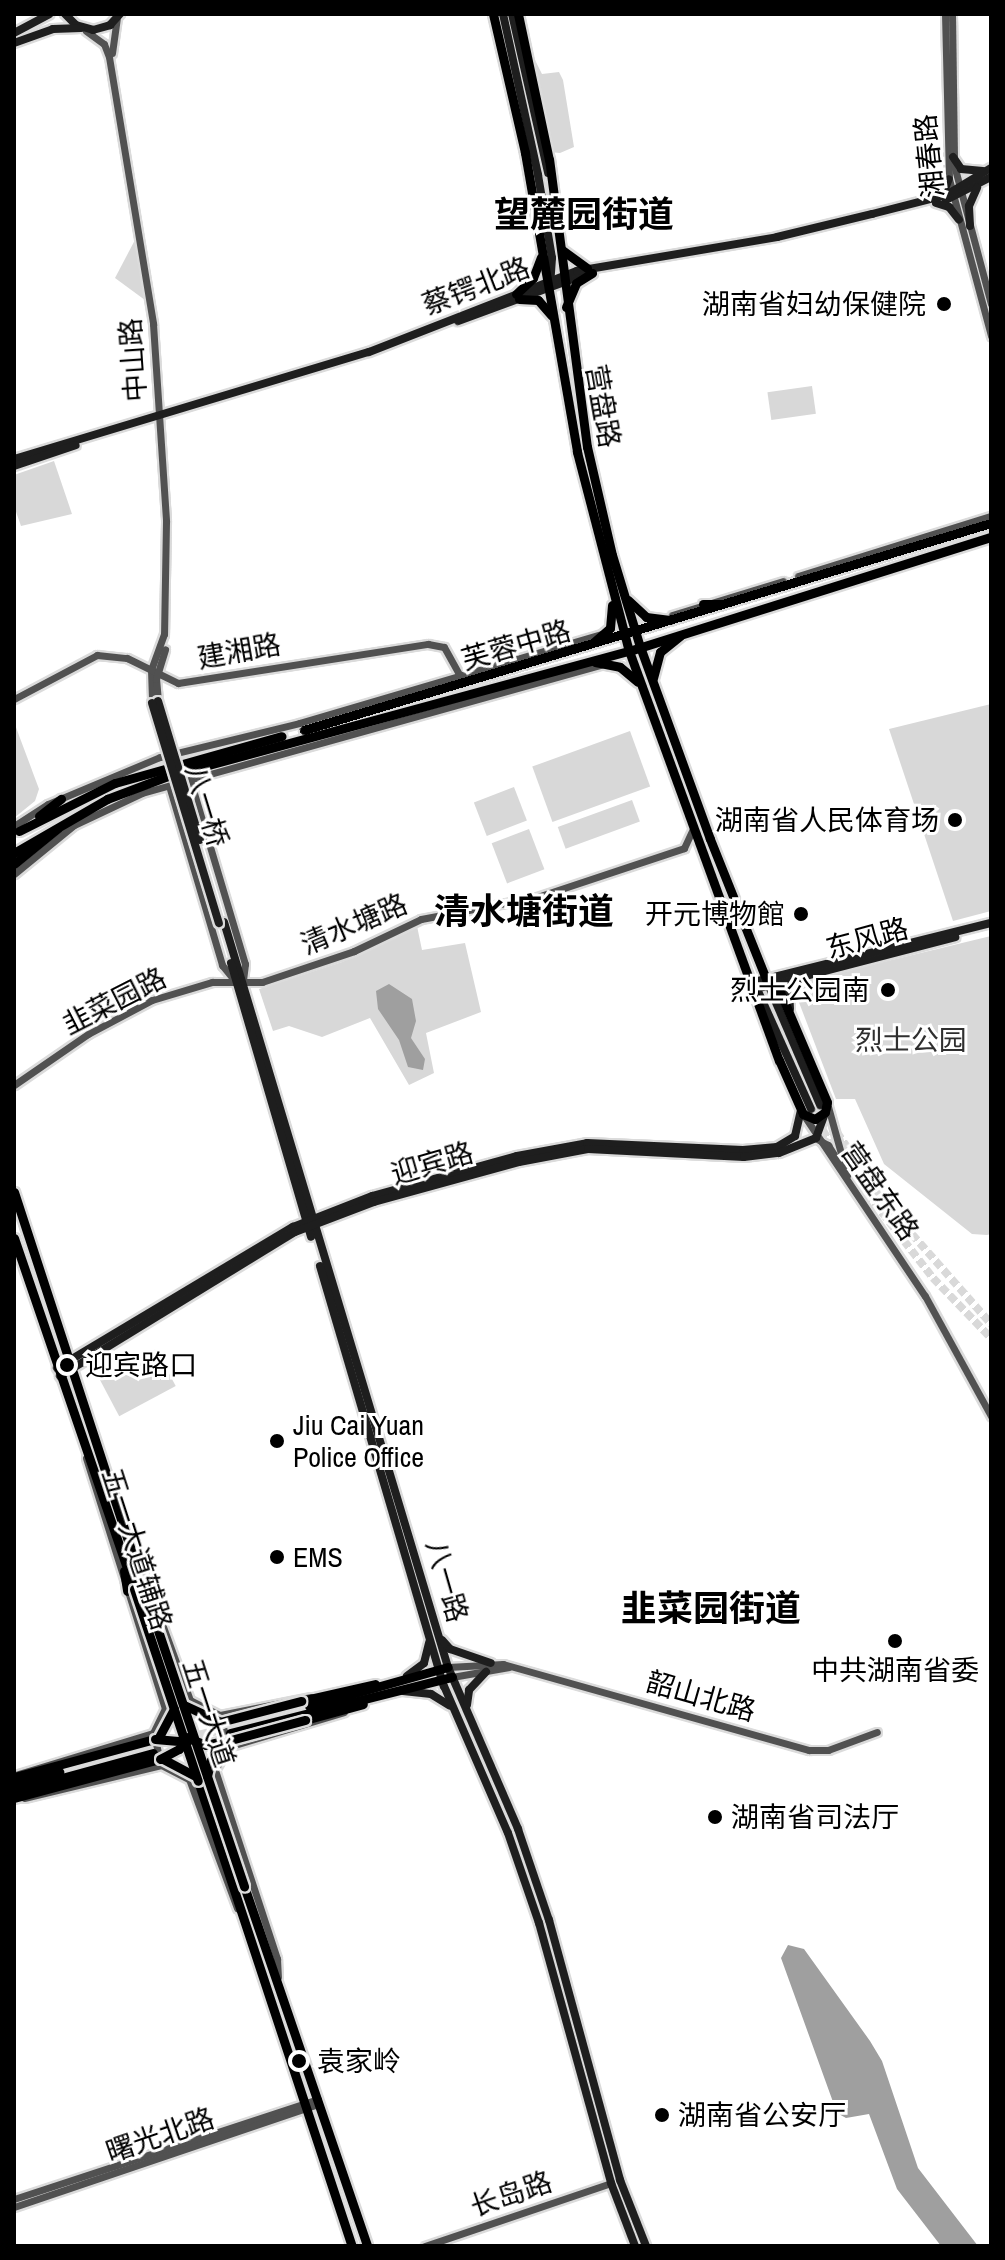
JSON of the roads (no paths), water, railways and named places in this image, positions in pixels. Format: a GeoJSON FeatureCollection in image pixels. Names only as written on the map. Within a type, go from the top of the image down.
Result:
{"type":"FeatureCollection","features":[{"type":"Feature","properties":{"kind":"main road"},"geometry":{"type":"LineString","coordinates":[[14,33],[49,14]]}},
{"type":"Feature","properties":{"kind":"main road"},"geometry":{"type":"LineString","coordinates":[[65,14],[81,28]]}},
{"type":"Feature","properties":{"kind":"main road","name":"营盘路"},"geometry":{"type":"LineString","coordinates":[[493,14],[550,282]]}},
{"type":"Feature","properties":{"kind":"main road","name":"营盘路"},"geometry":{"type":"LineString","coordinates":[[503,14],[538,175],[554,321],[577,452],[615,584],[635,634]]}},
{"type":"Feature","properties":{"kind":"main road","name":"营盘路"},"geometry":{"type":"LineString","coordinates":[[512,14],[550,181]]}},
{"type":"Feature","properties":{"kind":"main road","name":"营盘路"},"geometry":{"type":"LineString","coordinates":[[518,14],[540,106],[560,245],[566,314],[587,447],[625,637]]}},
{"type":"Feature","properties":{"kind":"main road"},"geometry":{"type":"LineString","coordinates":[[14,43],[53,29],[99,29],[119,15]]}},
{"type":"Feature","properties":{"kind":"main road"},"geometry":{"type":"LineString","coordinates":[[953,157],[966,171],[991,168]]}},
{"type":"Feature","properties":{"kind":"main road","name":"蔡锷北路"},"geometry":{"type":"LineString","coordinates":[[956,193],[991,168]]}},
{"type":"Feature","properties":{"kind":"main road","name":"蔡锷北路"},"geometry":{"type":"LineString","coordinates":[[162,414],[369,352],[550,282],[590,270],[778,241],[938,200],[979,186],[991,177]]}},
{"type":"Feature","properties":{"kind":"main road"},"geometry":{"type":"LineString","coordinates":[[949,179],[938,200],[949,207],[959,220]]}},
{"type":"Feature","properties":{"kind":"main road"},"geometry":{"type":"LineString","coordinates":[[970,226],[969,206],[979,186]]}},
{"type":"Feature","properties":{"kind":"main road"},"geometry":{"type":"LineString","coordinates":[[560,245],[569,258],[590,270],[572,289],[566,314]]}},
{"type":"Feature","properties":{"kind":"main road"},"geometry":{"type":"LineString","coordinates":[[541,249],[536,273],[518,296],[538,300],[554,321]]}},
{"type":"Feature","properties":{"kind":"main road"},"geometry":{"type":"LineString","coordinates":[[14,459],[162,414]]}},
{"type":"Feature","properties":{"kind":"main road"},"geometry":{"type":"LineString","coordinates":[[14,466],[162,414]]}},
{"type":"Feature","properties":{"kind":"main road","name":"芙蓉中路"},"geometry":{"type":"LineString","coordinates":[[56,812],[136,776],[461,680],[625,637],[991,523]]}},
{"type":"Feature","properties":{"kind":"main road","name":"芙蓉中路"},"geometry":{"type":"LineString","coordinates":[[66,826],[107,799],[168,776],[629,651],[991,539]]}},
{"type":"Feature","properties":{"kind":"main road"},"geometry":{"type":"LineString","coordinates":[[615,584],[633,607],[658,620],[689,617]]}},
{"type":"Feature","properties":{"kind":"main road"},"geometry":{"type":"LineString","coordinates":[[583,648],[607,633],[615,584]]}},
{"type":"Feature","properties":{"kind":"main road"},"geometry":{"type":"LineString","coordinates":[[703,604],[734,604]]}},
{"type":"Feature","properties":{"kind":"main road"},"geometry":{"type":"LineString","coordinates":[[655,690],[655,665],[671,642],[693,629]]}},
{"type":"Feature","properties":{"kind":"main road","name":"营盘东路"},"geometry":{"type":"LineString","coordinates":[[635,634],[769,983],[812,1108]]}},
{"type":"Feature","properties":{"kind":"main road","name":"营盘东路"},"geometry":{"type":"LineString","coordinates":[[625,637],[756,987],[812,1108]]}},
{"type":"Feature","properties":{"kind":"main road"},"geometry":{"type":"LineString","coordinates":[[587,662],[606,663],[630,673],[643,691]]}},
{"type":"Feature","properties":{"kind":"main road","name":"八一桥"},"geometry":{"type":"LineString","coordinates":[[155,702],[221,922]]}},
{"type":"Feature","properties":{"kind":"main road"},"geometry":{"type":"LineString","coordinates":[[16,831],[61,799]]}},
{"type":"Feature","properties":{"kind":"main road"},"geometry":{"type":"LineString","coordinates":[[16,831],[56,812]]}},
{"type":"Feature","properties":{"kind":"main road"},"geometry":{"type":"LineString","coordinates":[[14,845],[56,812]]}},
{"type":"Feature","properties":{"kind":"main road"},"geometry":{"type":"LineString","coordinates":[[14,864],[66,826]]}},
{"type":"Feature","properties":{"kind":"main road"},"geometry":{"type":"LineString","coordinates":[[14,853],[66,826]]}},
{"type":"Feature","properties":{"kind":"main road","name":"八一路"},"geometry":{"type":"LineString","coordinates":[[221,922],[440,1636],[444,1668],[456,1714],[508,1833],[539,1923],[611,2183],[635,2246]]}},
{"type":"Feature","properties":{"kind":"main road","name":"东风路"},"geometry":{"type":"LineString","coordinates":[[769,983],[801,978],[991,926]]}},
{"type":"Feature","properties":{"kind":"main road","name":"东风路"},"geometry":{"type":"LineString","coordinates":[[756,987],[789,974],[991,926]]}},
{"type":"Feature","properties":{"kind":"main road"},"geometry":{"type":"LineString","coordinates":[[758,959],[773,971],[789,974]]}},
{"type":"Feature","properties":{"kind":"main road"},"geometry":{"type":"LineString","coordinates":[[793,1021],[789,991],[801,978]]}},
{"type":"Feature","properties":{"kind":"main road","name":"营盘东路"},"geometry":{"type":"LineString","coordinates":[[769,983],[793,1021],[812,1108]]}},
{"type":"Feature","properties":{"kind":"main road"},"geometry":{"type":"LineString","coordinates":[[777,1147],[795,1136],[812,1108],[825,1123],[815,1139]]}},
{"type":"Feature","properties":{"kind":"main road","name":"迎宾路"},"geometry":{"type":"LineString","coordinates":[[311,1222],[388,1198],[557,1154],[602,1148],[744,1157],[803,1147],[815,1139]]}},
{"type":"Feature","properties":{"kind":"main road","name":"迎宾路"},"geometry":{"type":"LineString","coordinates":[[58,1372],[311,1222],[372,1196],[556,1148],[601,1142],[743,1150],[777,1147]]}},
{"type":"Feature","properties":{"kind":"main road","name":"五一大道"},"geometry":{"type":"LineString","coordinates":[[14,1192],[134,1550],[135,1588]]}},
{"type":"Feature","properties":{"kind":"main road","name":"八一路"},"geometry":{"type":"LineString","coordinates":[[311,1222],[429,1634],[444,1668]]}},
{"type":"Feature","properties":{"kind":"main road","name":"五一大道"},"geometry":{"type":"LineString","coordinates":[[14,1238],[122,1555],[178,1704],[198,1780],[244,1887],[278,1979],[367,2246]]}},
{"type":"Feature","properties":{"kind":"main road"},"geometry":{"type":"LineString","coordinates":[[406,1677],[427,1658],[429,1634]]}},
{"type":"Feature","properties":{"kind":"main road"},"geometry":{"type":"LineString","coordinates":[[440,1636],[450,1649],[489,1668],[469,1690],[468,1709]]}},
{"type":"Feature","properties":{"kind":"main road","name":"韶山北路"},"geometry":{"type":"LineString","coordinates":[[223,1732],[444,1668]]}},
{"type":"Feature","properties":{"kind":"main road","name":"八一路"},"geometry":{"type":"LineString","coordinates":[[447,1679],[468,1709],[549,1920],[620,2180],[646,2246]]}},
{"type":"Feature","properties":{"kind":"main road","name":"韶山北路"},"geometry":{"type":"LineString","coordinates":[[223,1732],[447,1679]]}},
{"type":"Feature","properties":{"kind":"main road"},"geometry":{"type":"LineString","coordinates":[[14,1791],[223,1732],[301,1701],[382,1684]]}},
{"type":"Feature","properties":{"kind":"main road"},"geometry":{"type":"LineString","coordinates":[[399,1691],[431,1694],[456,1714]]}},
{"type":"Feature","properties":{"kind":"main road"},"geometry":{"type":"LineString","coordinates":[[14,1784],[223,1732],[305,1720],[372,1699]]}},
{"type":"Feature","properties":{"kind":"main road"},"geometry":{"type":"LineString","coordinates":[[14,1798],[157,1749],[178,1704],[223,1732]]}},
{"type":"Feature","properties":{"kind":"main road"},"geometry":{"type":"LineString","coordinates":[[14,1776],[157,1749],[187,1768],[198,1780],[223,1732]]}},
{"type":"Feature","properties":{"kind":"main road","name":"五一大道"},"geometry":{"type":"LineString","coordinates":[[244,1887],[242,1916],[352,2246]]}},
{"type":"Feature","properties":{"kind":"street","name":"湘春路"},"geometry":{"type":"LineString","coordinates":[[945,14],[949,179],[970,226],[991,304]]}},
{"type":"Feature","properties":{"kind":"street","name":"湘春路"},"geometry":{"type":"LineString","coordinates":[[952,14],[953,157],[959,220],[991,336]]}},
{"type":"Feature","properties":{"kind":"street","name":"中山路"},"geometry":{"type":"LineString","coordinates":[[119,15],[112,51],[153,290],[166,484],[164,634],[154,672],[155,702]]}},
{"type":"Feature","properties":{"kind":"street","name":"中山路"},"geometry":{"type":"LineString","coordinates":[[81,28],[106,47],[112,71],[149,290],[162,414]]}},
{"type":"Feature","properties":{"kind":"street"},"geometry":{"type":"LineString","coordinates":[[658,620],[991,516]]}},
{"type":"Feature","properties":{"kind":"street","name":"芙蓉中路"},"geometry":{"type":"LineString","coordinates":[[671,642],[991,539]]}},
{"type":"Feature","properties":{"kind":"street"},"geometry":{"type":"LineString","coordinates":[[61,799],[160,757],[461,680],[607,633]]}},
{"type":"Feature","properties":{"kind":"street","name":"建湘路"},"geometry":{"type":"LineString","coordinates":[[14,699],[97,655],[127,658],[178,683],[428,644],[444,647],[461,680]]}},
{"type":"Feature","properties":{"kind":"street"},"geometry":{"type":"LineString","coordinates":[[14,874],[66,826],[142,793],[170,789],[606,663]]}},
{"type":"Feature","properties":{"kind":"street"},"geometry":{"type":"LineString","coordinates":[[170,789],[222,965],[239,982],[245,964],[191,783]]}},
{"type":"Feature","properties":{"kind":"street","name":"清水塘路"},"geometry":{"type":"LineString","coordinates":[[239,982],[262,982],[312,967],[421,919],[537,897],[684,848],[692,838],[693,821]]}},
{"type":"Feature","properties":{"kind":"street","name":"韭菜园路"},"geometry":{"type":"LineString","coordinates":[[14,1085],[88,1034],[152,1000],[212,982],[239,982]]}},
{"type":"Feature","properties":{"kind":"street","name":"营盘东路"},"geometry":{"type":"LineString","coordinates":[[812,1108],[815,1139],[925,1296],[991,1416]]}},
{"type":"Feature","properties":{"kind":"street","name":"营盘东路"},"geometry":{"type":"LineString","coordinates":[[812,1108],[846,1173],[928,1294],[991,1408]]}},
{"type":"Feature","properties":{"kind":"street"},"geometry":{"type":"LineString","coordinates":[[777,1147],[815,1139],[828,1145],[846,1173]]}},
{"type":"Feature","properties":{"kind":"street"},"geometry":{"type":"LineString","coordinates":[[803,1147],[829,1155]]}},
{"type":"Feature","properties":{"kind":"street","name":"五一大道辅路"},"geometry":{"type":"LineString","coordinates":[[85,1448],[88,1477],[135,1588]]}},
{"type":"Feature","properties":{"kind":"street","name":"五一大道辅路"},"geometry":{"type":"LineString","coordinates":[[134,1550],[178,1704]]}},
{"type":"Feature","properties":{"kind":"street","name":"韶山北路"},"geometry":{"type":"LineString","coordinates":[[444,1668],[511,1667],[809,1750],[828,1750],[877,1732]]}},
{"type":"Feature","properties":{"kind":"street","name":"韶山北路"},"geometry":{"type":"LineString","coordinates":[[447,1679],[489,1668]]}},
{"type":"Feature","properties":{"kind":"street"},"geometry":{"type":"LineString","coordinates":[[223,1732],[299,1696],[318,1697]]}},
{"type":"Feature","properties":{"kind":"street"},"geometry":{"type":"LineString","coordinates":[[223,1732],[330,1719],[348,1709]]}},
{"type":"Feature","properties":{"kind":"street"},"geometry":{"type":"LineString","coordinates":[[223,1732],[215,1770],[244,1887],[277,1959],[278,1979]]}},
{"type":"Feature","properties":{"kind":"street"},"geometry":{"type":"LineString","coordinates":[[14,1776],[157,1749]]}},
{"type":"Feature","properties":{"kind":"street"},"geometry":{"type":"LineString","coordinates":[[14,1798],[157,1749]]}},
{"type":"Feature","properties":{"kind":"street"},"geometry":{"type":"LineString","coordinates":[[215,1770],[198,1780],[228,1893],[242,1916]]}},
{"type":"Feature","properties":{"kind":"street","name":"曙光北路"},"geometry":{"type":"LineString","coordinates":[[14,2199],[319,2102]]}},
{"type":"Feature","properties":{"kind":"street","name":"曙光北路"},"geometry":{"type":"LineString","coordinates":[[14,2207],[306,2106]]}},
{"type":"Feature","properties":{"kind":"street","name":"长岛路"},"geometry":{"type":"LineString","coordinates":[[425,2246],[611,2183]]}},
{"type":"Feature","properties":{"kind":"tunnel"},"geometry":{"type":"LineString","coordinates":[[811,1109],[834,1150]]}},
{"type":"Feature","properties":{"kind":"tunnel"},"geometry":{"type":"LineString","coordinates":[[823,1112],[888,1207],[991,1324]]}},
{"type":"Feature","properties":{"kind":"tunnel"},"geometry":{"type":"LineString","coordinates":[[845,1165],[933,1278],[991,1338]]}},
{"type":"Feature","properties":{"kind":"tunnel"},"geometry":{"type":"LineString","coordinates":[[186,1738],[229,1727]]}},
{"type":"Feature","properties":{"kind":"place","name":"湖南省妇幼保健院"},"geometry":{"type":"Point","coordinates":[944,304]}},
{"type":"Feature","properties":{"kind":"place","name":"湖南省人民体育场"},"geometry":{"type":"Point","coordinates":[955,820]}},
{"type":"Feature","properties":{"kind":"place","name":"开元博物館"},"geometry":{"type":"Point","coordinates":[801,914]}},
{"type":"Feature","properties":{"kind":"place","name":"烈士公园南"},"geometry":{"type":"Point","coordinates":[888,990]}},
{"type":"Feature","properties":{"kind":"place","name":"迎宾路口"},"geometry":{"type":"Point","coordinates":[67,1365]}},
{"type":"Feature","properties":{"kind":"place","name":"Jiu Cai Yuan Police Office"},"geometry":{"type":"Point","coordinates":[277,1441]}},
{"type":"Feature","properties":{"kind":"place","name":"EMS"},"geometry":{"type":"Point","coordinates":[277,1557]}},
{"type":"Feature","properties":{"kind":"place","name":"中共湖南省委"},"geometry":{"type":"Point","coordinates":[895,1641]}},
{"type":"Feature","properties":{"kind":"place","name":"湖南省司法厅"},"geometry":{"type":"Point","coordinates":[715,1817]}},
{"type":"Feature","properties":{"kind":"place","name":"袁家岭"},"geometry":{"type":"Point","coordinates":[299,2061]}},
{"type":"Feature","properties":{"kind":"place","name":"湖南省公安厅"},"geometry":{"type":"Point","coordinates":[662,2115]}},
{"type":"Feature","properties":{"kind":"district","name":"望麓园街道"},"geometry":{"type":"Point","coordinates":[584,215]}},
{"type":"Feature","properties":{"kind":"district","name":"清水塘街道"},"geometry":{"type":"Point","coordinates":[524,912]}},
{"type":"Feature","properties":{"kind":"district","name":"韭菜园街道"},"geometry":{"type":"Point","coordinates":[711,1609]}},
{"type":"Feature","properties":{"kind":"park label","name":"烈士公园"},"geometry":{"type":"Point","coordinates":[911,1040]}}]}
